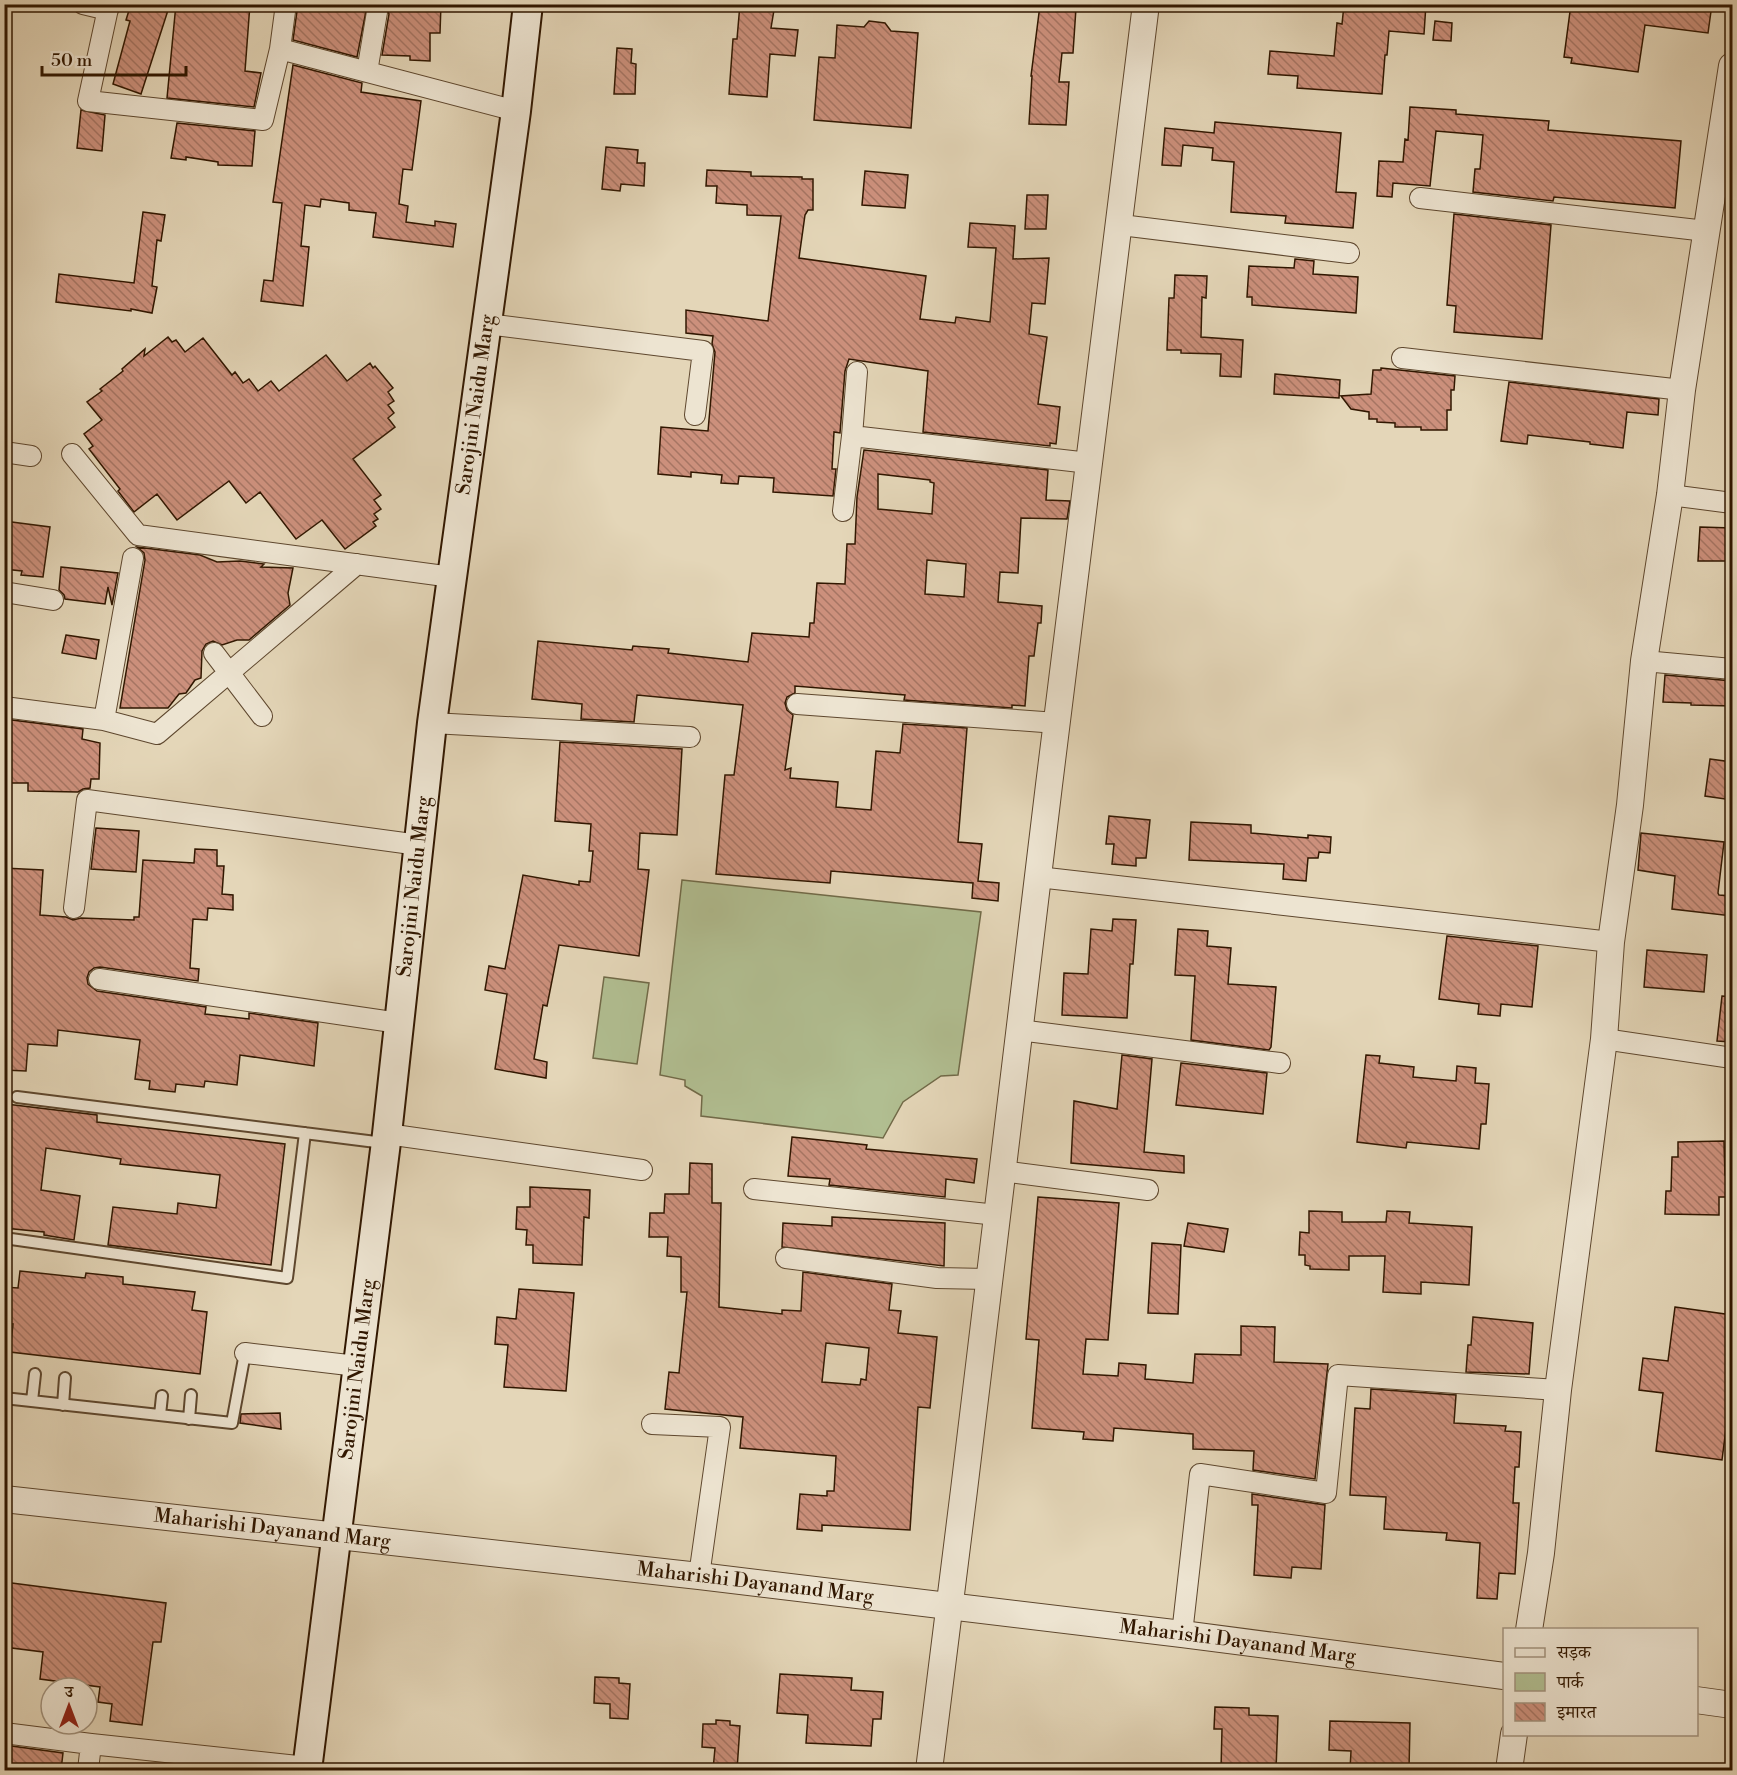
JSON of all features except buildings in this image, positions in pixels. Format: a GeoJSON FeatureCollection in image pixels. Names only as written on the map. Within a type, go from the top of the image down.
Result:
{"type":"FeatureCollection","features":[{"type":"Feature","properties":{"kind":"main road","name":"Sarojini Naidu Marg"},"geometry":{"type":"LineString","coordinates":[[307,1769],[386,1139],[432,723],[516,111],[528,4]]}},
{"type":"Feature","properties":{"kind":"street"},"geometry":{"type":"LineString","coordinates":[[83,4],[109,7],[88,101],[263,120],[280,50],[286,4]]}},
{"type":"Feature","properties":{"kind":"street"},"geometry":{"type":"LineString","coordinates":[[929,1770],[1146,4]]}},
{"type":"Feature","properties":{"kind":"street"},"geometry":{"type":"LineString","coordinates":[[367,72],[376,12]]}},
{"type":"Feature","properties":{"kind":"street"},"geometry":{"type":"LineString","coordinates":[[280,50],[516,111]]}},
{"type":"Feature","properties":{"kind":"street"},"geometry":{"type":"LineString","coordinates":[[1529,1628],[1541,1553],[1558,1390],[1604,1040],[1611,942],[1630,805],[1644,661],[1670,495],[1682,390],[1706,231],[1730,94],[1732,66]]}},
{"type":"Feature","properties":{"kind":"street"},"geometry":{"type":"LineString","coordinates":[[1420,198],[1706,231]]}},
{"type":"Feature","properties":{"kind":"street"},"geometry":{"type":"LineString","coordinates":[[1120,225],[1349,253]]}},
{"type":"Feature","properties":{"kind":"street"},"geometry":{"type":"LineString","coordinates":[[487,324],[703,351],[695,415]]}},
{"type":"Feature","properties":{"kind":"street"},"geometry":{"type":"LineString","coordinates":[[1402,358],[1682,390]]}},
{"type":"Feature","properties":{"kind":"street"},"geometry":{"type":"LineString","coordinates":[[843,511],[857,372]]}},
{"type":"Feature","properties":{"kind":"street"},"geometry":{"type":"LineString","coordinates":[[852,436],[1089,463]]}},
{"type":"Feature","properties":{"kind":"street"},"geometry":{"type":"LineString","coordinates":[[4,452],[30,456]]}},
{"type":"Feature","properties":{"kind":"street"},"geometry":{"type":"LineString","coordinates":[[72,454],[138,535],[452,577]]}},
{"type":"Feature","properties":{"kind":"street"},"geometry":{"type":"LineString","coordinates":[[1670,495],[1732,503]]}},
{"type":"Feature","properties":{"kind":"street"},"geometry":{"type":"LineString","coordinates":[[104,720],[133,558]]}},
{"type":"Feature","properties":{"kind":"street"},"geometry":{"type":"LineString","coordinates":[[4,707],[104,720],[157,734],[357,564]]}},
{"type":"Feature","properties":{"kind":"street"},"geometry":{"type":"LineString","coordinates":[[4,592],[52,600]]}},
{"type":"Feature","properties":{"kind":"street"},"geometry":{"type":"LineString","coordinates":[[214,653],[262,717]]}},
{"type":"Feature","properties":{"kind":"street"},"geometry":{"type":"LineString","coordinates":[[1644,661],[1732,669]]}},
{"type":"Feature","properties":{"kind":"street"},"geometry":{"type":"LineString","coordinates":[[797,704],[1057,723]]}},
{"type":"Feature","properties":{"kind":"street"},"geometry":{"type":"LineString","coordinates":[[432,723],[690,737]]}},
{"type":"Feature","properties":{"kind":"street"},"geometry":{"type":"LineString","coordinates":[[74,908],[87,800],[419,845]]}},
{"type":"Feature","properties":{"kind":"street"},"geometry":{"type":"LineString","coordinates":[[1038,877],[1611,942]]}},
{"type":"Feature","properties":{"kind":"street"},"geometry":{"type":"LineString","coordinates":[[99,979],[399,1023]]}},
{"type":"Feature","properties":{"kind":"street"},"geometry":{"type":"LineString","coordinates":[[1019,1030],[1280,1063]]}},
{"type":"Feature","properties":{"kind":"street"},"geometry":{"type":"LineString","coordinates":[[1604,1040],[1732,1058]]}},
{"type":"Feature","properties":{"kind":"street"},"geometry":{"type":"LineString","coordinates":[[386,1139],[642,1170]]}},
{"type":"Feature","properties":{"kind":"street"},"geometry":{"type":"LineString","coordinates":[[1002,1171],[1148,1190]]}},
{"type":"Feature","properties":{"kind":"street"},"geometry":{"type":"LineString","coordinates":[[754,1189],[997,1215]]}},
{"type":"Feature","properties":{"kind":"street"},"geometry":{"type":"LineString","coordinates":[[786,1258],[937,1278],[988,1279]]}},
{"type":"Feature","properties":{"kind":"street"},"geometry":{"type":"LineString","coordinates":[[245,1353],[357,1366]]}},
{"type":"Feature","properties":{"kind":"street"},"geometry":{"type":"LineString","coordinates":[[1182,1634],[1200,1474],[1326,1493],[1338,1375],[1558,1390]]}},
{"type":"Feature","properties":{"kind":"street"},"geometry":{"type":"LineString","coordinates":[[652,1424],[720,1427],[699,1576]]}},
{"type":"Feature","properties":{"kind":"street","name":"Maharishi Dayanand Marg"},"geometry":{"type":"LineString","coordinates":[[4,1499],[699,1576],[1182,1634],[1503,1676]]}},
{"type":"Feature","properties":{"kind":"street"},"geometry":{"type":"LineString","coordinates":[[1698,1700],[1732,1705]]}},
{"type":"Feature","properties":{"kind":"street"},"geometry":{"type":"LineString","coordinates":[[4,1733],[307,1769]]}},
{"type":"Feature","properties":{"kind":"street"},"geometry":{"type":"LineString","coordinates":[[1509,1770],[1514,1736]]}},
{"type":"Feature","properties":{"kind":"street"},"geometry":{"type":"LineString","coordinates":[[88,1770],[91,1744]]}},
{"type":"Feature","properties":{"kind":"lane"},"geometry":{"type":"LineString","coordinates":[[17,1097],[305,1133],[386,1139]]}},
{"type":"Feature","properties":{"kind":"lane"},"geometry":{"type":"LineString","coordinates":[[4,1238],[287,1278],[305,1133]]}},
{"type":"Feature","properties":{"kind":"lane"},"geometry":{"type":"LineString","coordinates":[[4,1398],[232,1423],[245,1353]]}},
{"type":"Feature","properties":{"kind":"lane"},"geometry":{"type":"LineString","coordinates":[[32,1401],[35,1374]]}},
{"type":"Feature","properties":{"kind":"lane"},"geometry":{"type":"LineString","coordinates":[[63,1405],[65,1378]]}},
{"type":"Feature","properties":{"kind":"lane"},"geometry":{"type":"LineString","coordinates":[[189,1419],[191,1395]]}},
{"type":"Feature","properties":{"kind":"lane"},"geometry":{"type":"LineString","coordinates":[[160,1416],[162,1396]]}},
{"type":"Feature","properties":{"kind":"green space"},"geometry":{"type":"Polygon","coordinates":[[[682,880],[981,912],[958,1075],[941,1076],[903,1102],[883,1138],[701,1116],[702,1096],[685,1086],[685,1080],[660,1075],[682,880]]]}},
{"type":"Feature","properties":{"kind":"green space"},"geometry":{"type":"Polygon","coordinates":[[[604,977],[649,983],[637,1064],[593,1058],[604,977]]]}}]}
